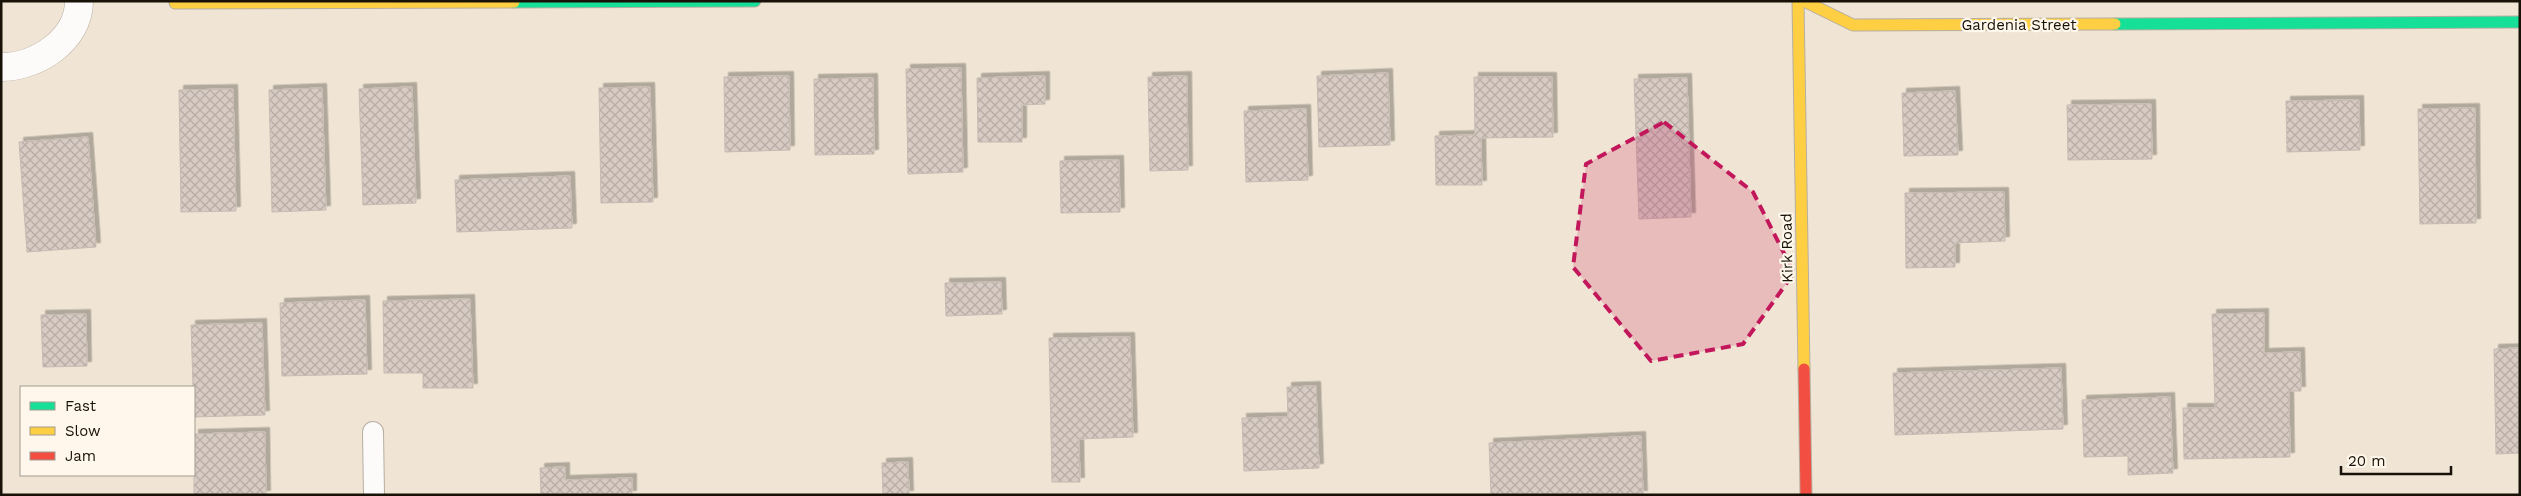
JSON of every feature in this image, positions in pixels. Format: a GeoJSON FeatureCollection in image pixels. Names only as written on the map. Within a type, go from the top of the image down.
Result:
{"type":"FeatureCollection","features":[{"type":"Feature","properties":{"kind":"street"},"geometry":{"type":"LineString","coordinates":[[1,67],[30,63],[53,50],[70,32],[79,8],[79,1]]}},
{"type":"Feature","properties":{"kind":"street"},"geometry":{"type":"LineString","coordinates":[[175,3],[755,1]]}},
{"type":"Feature","properties":{"kind":"street","name":"Kirk Road"},"geometry":{"type":"LineString","coordinates":[[1798,1],[1806,495]]}},
{"type":"Feature","properties":{"kind":"street","name":"Gardenia Street"},"geometry":{"type":"LineString","coordinates":[[1804,1],[1853,25],[2240,25],[2520,22]]}},
{"type":"Feature","properties":{"kind":"lane"},"geometry":{"type":"LineString","coordinates":[[373,432],[374,495]]}},
{"type":"Feature","properties":{"kind":"highlighted area"},"geometry":{"type":"Polygon","coordinates":[[[1664,122],[1753,192],[1794,273],[1743,344],[1651,361],[1573,267],[1586,164],[1664,122]]]}},
{"type":"Feature","properties":{"kind":"building"},"geometry":{"type":"Polygon","coordinates":[[[961,68],[963,172],[908,174],[906,69],[961,68]]]}},
{"type":"Feature","properties":{"kind":"building"},"geometry":{"type":"Polygon","coordinates":[[[1388,73],[1390,145],[1319,147],[1317,76],[1388,73]]]}},
{"type":"Feature","properties":{"kind":"building"},"geometry":{"type":"Polygon","coordinates":[[[789,76],[790,150],[725,152],[724,77],[789,76]]]}},
{"type":"Feature","properties":{"kind":"building"},"geometry":{"type":"Polygon","coordinates":[[[1045,76],[1045,104],[1022,105],[1022,142],[978,142],[977,78],[1045,76]]]}},
{"type":"Feature","properties":{"kind":"building"},"geometry":{"type":"Polygon","coordinates":[[[1187,76],[1188,170],[1150,171],[1148,77],[1187,76]]]}},
{"type":"Feature","properties":{"kind":"building"},"geometry":{"type":"Polygon","coordinates":[[[1474,77],[1552,77],[1553,137],[1481,138],[1482,185],[1436,185],[1435,136],[1475,135],[1474,77]]]}},
{"type":"Feature","properties":{"kind":"building"},"geometry":{"type":"Polygon","coordinates":[[[873,78],[874,154],[815,155],[814,79],[873,78]]]}},
{"type":"Feature","properties":{"kind":"building"},"geometry":{"type":"Polygon","coordinates":[[[1687,78],[1691,217],[1639,219],[1634,79],[1687,78]]]}},
{"type":"Feature","properties":{"kind":"building"},"geometry":{"type":"Polygon","coordinates":[[[412,87],[416,203],[363,205],[359,89],[412,87]]]}},
{"type":"Feature","properties":{"kind":"building"},"geometry":{"type":"Polygon","coordinates":[[[650,87],[653,202],[601,203],[599,88],[650,87]]]}},
{"type":"Feature","properties":{"kind":"building"},"geometry":{"type":"Polygon","coordinates":[[[322,88],[326,210],[272,212],[269,90],[322,88]]]}},
{"type":"Feature","properties":{"kind":"building"},"geometry":{"type":"Polygon","coordinates":[[[233,89],[236,211],[181,212],[179,90],[233,89]]]}},
{"type":"Feature","properties":{"kind":"building"},"geometry":{"type":"Polygon","coordinates":[[[1955,91],[1958,155],[1904,156],[1902,93],[1955,91]]]}},
{"type":"Feature","properties":{"kind":"building"},"geometry":{"type":"Polygon","coordinates":[[[2359,100],[2360,150],[2287,152],[2286,101],[2359,100]]]}},
{"type":"Feature","properties":{"kind":"building"},"geometry":{"type":"Polygon","coordinates":[[[2151,104],[2152,159],[2068,160],[2067,105],[2151,104]]]}},
{"type":"Feature","properties":{"kind":"building"},"geometry":{"type":"Polygon","coordinates":[[[2475,108],[2476,223],[2420,224],[2418,109],[2475,108]]]}},
{"type":"Feature","properties":{"kind":"building"},"geometry":{"type":"Polygon","coordinates":[[[1306,109],[1308,180],[1246,182],[1244,111],[1306,109]]]}},
{"type":"Feature","properties":{"kind":"building"},"geometry":{"type":"Polygon","coordinates":[[[88,137],[96,247],[27,252],[19,142],[88,137]]]}},
{"type":"Feature","properties":{"kind":"building"},"geometry":{"type":"Polygon","coordinates":[[[1119,160],[1120,212],[1061,213],[1060,161],[1119,160]]]}},
{"type":"Feature","properties":{"kind":"building"},"geometry":{"type":"Polygon","coordinates":[[[570,176],[572,228],[457,232],[455,180],[570,176]]]}},
{"type":"Feature","properties":{"kind":"building"},"geometry":{"type":"Polygon","coordinates":[[[2004,192],[2005,241],[1955,243],[1955,267],[1906,268],[1905,193],[2004,192]]]}},
{"type":"Feature","properties":{"kind":"building"},"geometry":{"type":"Polygon","coordinates":[[[1001,282],[1002,314],[946,316],[945,283],[1001,282]]]}},
{"type":"Feature","properties":{"kind":"building"},"geometry":{"type":"Polygon","coordinates":[[[470,299],[473,388],[423,388],[423,373],[384,373],[383,301],[470,299]]]}},
{"type":"Feature","properties":{"kind":"building"},"geometry":{"type":"Polygon","coordinates":[[[365,300],[367,374],[282,376],[280,303],[365,300]]]}},
{"type":"Feature","properties":{"kind":"building"},"geometry":{"type":"Polygon","coordinates":[[[2264,313],[2264,353],[2300,352],[2301,391],[2289,391],[2290,457],[2184,459],[2183,408],[2215,408],[2212,314],[2264,313]]]}},
{"type":"Feature","properties":{"kind":"building"},"geometry":{"type":"Polygon","coordinates":[[[86,314],[87,366],[43,367],[41,315],[86,314]]]}},
{"type":"Feature","properties":{"kind":"building"},"geometry":{"type":"Polygon","coordinates":[[[262,323],[265,415],[195,417],[191,325],[262,323]]]}},
{"type":"Feature","properties":{"kind":"building"},"geometry":{"type":"Polygon","coordinates":[[[1130,337],[1133,437],[1079,439],[1080,482],[1052,482],[1049,338],[1130,337]]]}},
{"type":"Feature","properties":{"kind":"building"},"geometry":{"type":"Polygon","coordinates":[[[2520,348],[2520,453],[2496,454],[2494,349],[2520,348]]]}},
{"type":"Feature","properties":{"kind":"building"},"geometry":{"type":"Polygon","coordinates":[[[2061,368],[2063,429],[1895,435],[1893,373],[2061,368]]]}},
{"type":"Feature","properties":{"kind":"building"},"geometry":{"type":"Polygon","coordinates":[[[1316,386],[1319,468],[1244,471],[1242,418],[1288,417],[1287,387],[1316,386]]]}},
{"type":"Feature","properties":{"kind":"building"},"geometry":{"type":"Polygon","coordinates":[[[2170,397],[2173,473],[2128,475],[2128,456],[2084,457],[2082,400],[2170,397]]]}},
{"type":"Feature","properties":{"kind":"building"},"geometry":{"type":"Polygon","coordinates":[[[265,432],[266,495],[194,495],[195,434],[265,432]]]}},
{"type":"Feature","properties":{"kind":"building"},"geometry":{"type":"Polygon","coordinates":[[[1641,436],[1643,495],[1491,495],[1489,443],[1641,436]]]}},
{"type":"Feature","properties":{"kind":"building"},"geometry":{"type":"Polygon","coordinates":[[[908,462],[909,495],[883,495],[882,463],[908,462]]]}},
{"type":"Feature","properties":{"kind":"building"},"geometry":{"type":"Polygon","coordinates":[[[565,467],[565,480],[632,478],[632,495],[541,495],[540,468],[565,467]]]}},
{"type":"Feature","properties":{"kind":"traffic: fast"},"geometry":{"type":"LineString","coordinates":[[514,2],[755,1]]}},
{"type":"Feature","properties":{"kind":"traffic: fast"},"geometry":{"type":"LineString","coordinates":[[2115,24],[2520,22]]}},
{"type":"Feature","properties":{"kind":"traffic: slow"},"geometry":{"type":"LineString","coordinates":[[1798,1],[1804,369]]}},
{"type":"Feature","properties":{"kind":"traffic: slow"},"geometry":{"type":"LineString","coordinates":[[1804,1],[1853,25],[2115,24]]}},
{"type":"Feature","properties":{"kind":"traffic: slow"},"geometry":{"type":"LineString","coordinates":[[175,3],[514,2]]}},
{"type":"Feature","properties":{"kind":"traffic: jam"},"geometry":{"type":"LineString","coordinates":[[1804,369],[1806,495]]}}]}
